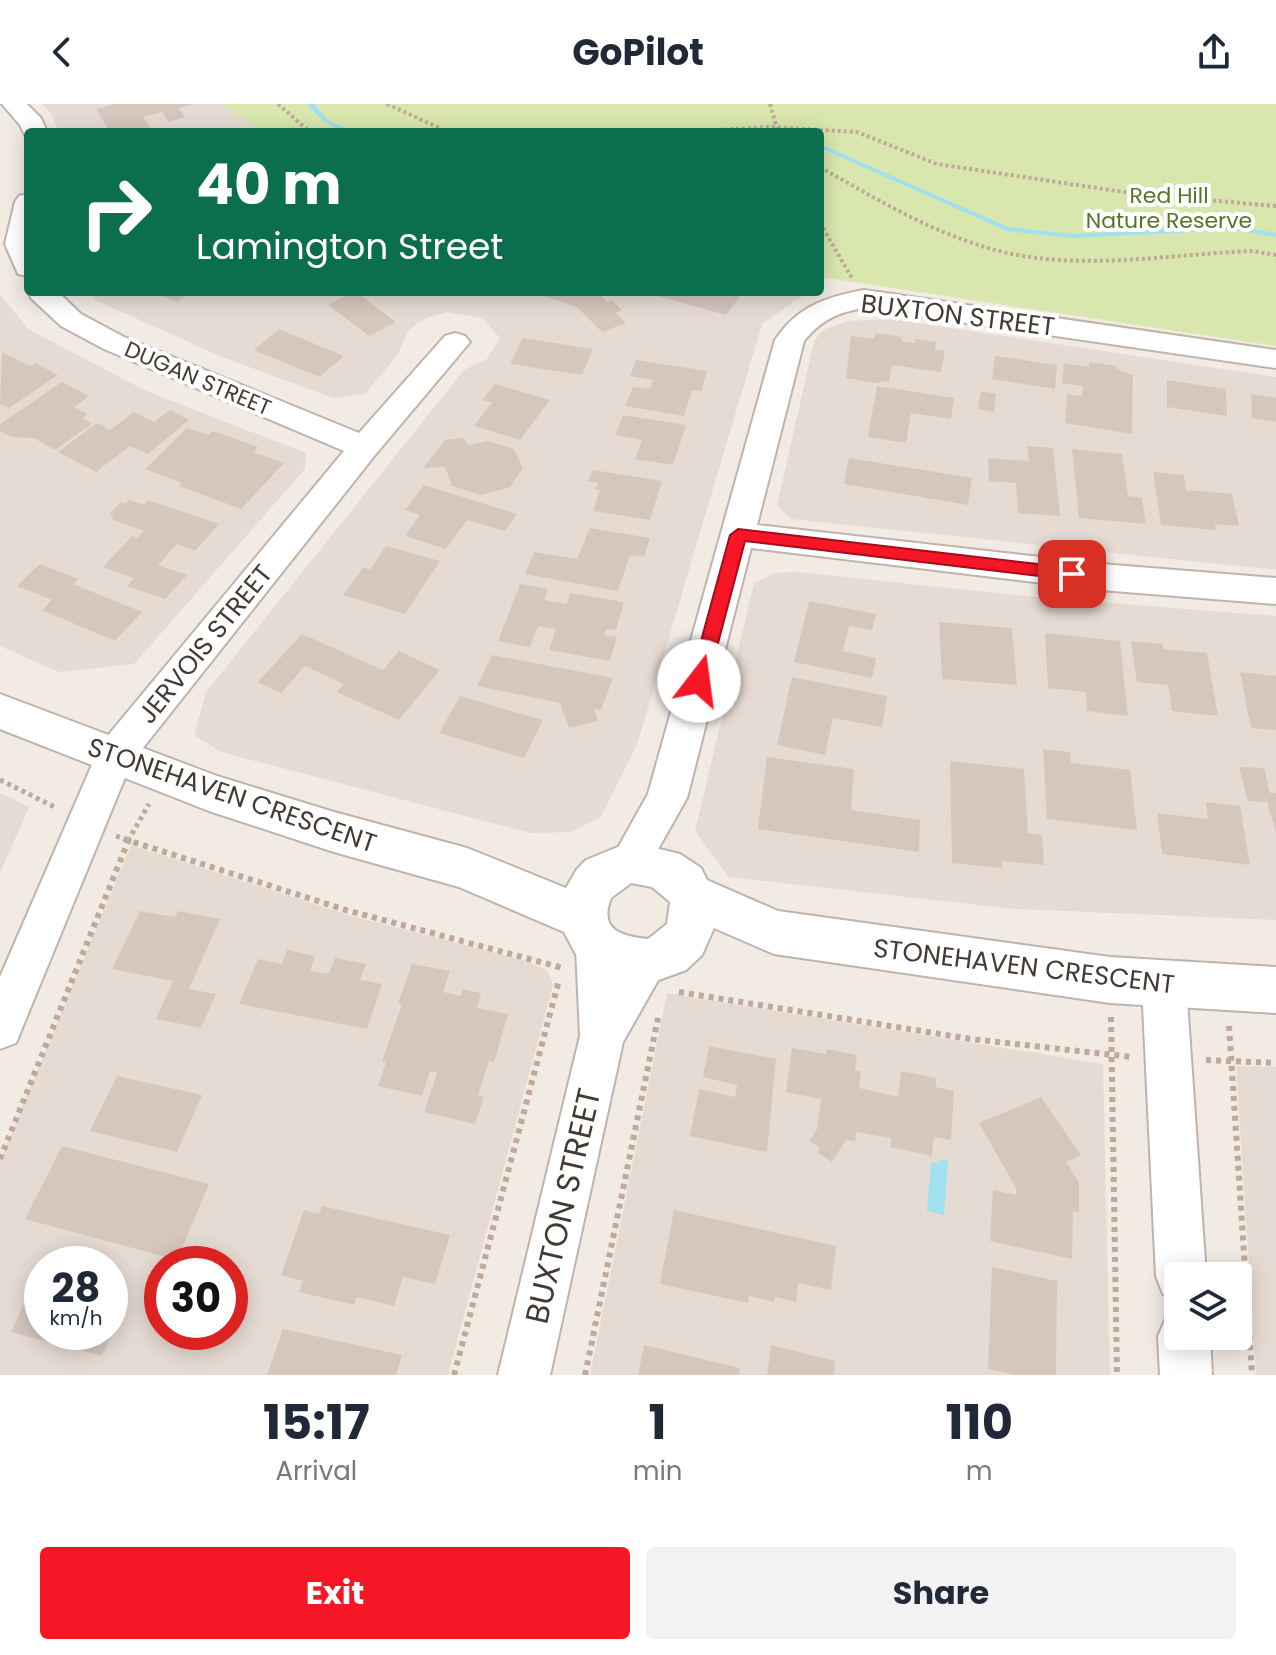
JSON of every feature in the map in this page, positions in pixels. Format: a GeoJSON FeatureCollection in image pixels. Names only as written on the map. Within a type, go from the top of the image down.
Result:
{"type":"FeatureCollection","features":[{"type":"Feature","properties":{"kind":"street"},"geometry":{"type":"LineString","coordinates":[[14,104],[34,128]]}},
{"type":"Feature","properties":{"kind":"street"},"geometry":{"type":"LineString","coordinates":[[24,221],[19,244],[24,257]]}},
{"type":"Feature","properties":{"kind":"street","name":"DUGAN STREET"},"geometry":{"type":"LineString","coordinates":[[45,296],[71,320],[114,343],[364,447]]}},
{"type":"Feature","properties":{"kind":"street","name":"BUXTON STREET"},"geometry":{"type":"LineString","coordinates":[[524,1375],[602,1036],[790,340],[808,316],[839,303],[864,299],[1276,359]]}},
{"type":"Feature","properties":{"kind":"street","name":"JERVOIS STREET"},"geometry":{"type":"LineString","coordinates":[[0,1028],[115,755],[364,447],[455,342]]}},
{"type":"Feature","properties":{"kind":"street"},"geometry":{"type":"LineString","coordinates":[[738,535],[1086,576],[1276,591]]}},
{"type":"Feature","properties":{"kind":"street","name":"STONEHAVEN CRESCENT"},"geometry":{"type":"LineString","coordinates":[[0,711],[166,776],[334,832],[467,869],[630,933],[774,932],[954,960],[1164,985],[1276,990]]}},
{"type":"Feature","properties":{"kind":"street"},"geometry":{"type":"LineString","coordinates":[[1164,985],[1180,1262]]}},
{"type":"Feature","properties":{"kind":"street"},"geometry":{"type":"LineString","coordinates":[[1185,1350],[1186,1375]]}},
{"type":"Feature","properties":{"kind":"path"},"geometry":{"type":"LineString","coordinates":[[278,104],[305,128]]}},
{"type":"Feature","properties":{"kind":"path"},"geometry":{"type":"LineString","coordinates":[[387,104],[439,128]]}},
{"type":"Feature","properties":{"kind":"path"},"geometry":{"type":"LineString","coordinates":[[770,104],[777,128]]}},
{"type":"Feature","properties":{"kind":"path"},"geometry":{"type":"LineString","coordinates":[[824,131],[857,132],[937,164],[1137,194],[1276,206]]}},
{"type":"Feature","properties":{"kind":"path"},"geometry":{"type":"LineString","coordinates":[[824,169],[956,237],[1007,252],[1052,258],[1253,251],[1276,255]]}},
{"type":"Feature","properties":{"kind":"path"},"geometry":{"type":"LineString","coordinates":[[824,230],[864,299]]}},
{"type":"Feature","properties":{"kind":"path"},"geometry":{"type":"LineString","coordinates":[[0,1159],[128,841],[166,776]]}},
{"type":"Feature","properties":{"kind":"path"},"geometry":{"type":"LineString","coordinates":[[0,780],[128,841],[346,910],[630,933],[971,1039],[1112,1057],[1117,1375]]}},
{"type":"Feature","properties":{"kind":"path"},"geometry":{"type":"LineString","coordinates":[[454,1375],[630,933]]}},
{"type":"Feature","properties":{"kind":"path"},"geometry":{"type":"LineString","coordinates":[[585,1375],[630,933]]}},
{"type":"Feature","properties":{"kind":"path"},"geometry":{"type":"LineString","coordinates":[[1252,1375],[1233,1062],[1276,1063]]}},
{"type":"Feature","properties":{"kind":"shaded area"},"geometry":{"type":"Polygon","coordinates":[[[42,104],[222,104],[259,128],[57,128],[52,115],[42,104]]]}},
{"type":"Feature","properties":{"kind":"shaded area"},"geometry":{"type":"Polygon","coordinates":[[[0,294],[28,329],[146,391],[306,453],[305,469],[134,664],[59,672],[0,646],[0,294]]]}},
{"type":"Feature","properties":{"kind":"shaded area"},"geometry":{"type":"Polygon","coordinates":[[[92,296],[802,296],[762,324],[637,745],[601,817],[571,832],[530,833],[221,752],[194,735],[206,692],[464,370],[487,359],[500,338],[482,318],[447,312],[423,319],[408,331],[398,354],[365,394],[333,398],[222,357],[92,296]]]}},
{"type":"Feature","properties":{"kind":"shaded area"},"geometry":{"type":"Polygon","coordinates":[[[893,319],[1276,377],[1276,570],[791,519],[777,506],[814,341],[823,330],[847,321],[893,319]]]}},
{"type":"Feature","properties":{"kind":"shaded area"},"geometry":{"type":"Polygon","coordinates":[[[797,572],[1035,597],[1276,616],[1276,920],[1014,909],[729,877],[695,831],[754,583],[775,573],[797,572]]]}},
{"type":"Feature","properties":{"kind":"shaded area"},"geometry":{"type":"Polygon","coordinates":[[[0,793],[29,807],[0,873],[0,793]]]}},
{"type":"Feature","properties":{"kind":"shaded area"},"geometry":{"type":"Polygon","coordinates":[[[131,845],[352,916],[526,961],[547,970],[553,985],[448,1375],[0,1375],[0,1161],[131,845]]]}},
{"type":"Feature","properties":{"kind":"shaded area"},"geometry":{"type":"Polygon","coordinates":[[[667,993],[1103,1064],[1110,1375],[590,1375],[667,993]]]}},
{"type":"Feature","properties":{"kind":"shaded area"},"geometry":{"type":"Polygon","coordinates":[[[1236,1066],[1276,1067],[1276,1375],[1256,1375],[1252,1262],[1249,1262],[1236,1066]]]}},
{"type":"Feature","properties":{"kind":"green space","name":"Red Hill Nature Reserve"},"geometry":{"type":"Polygon","coordinates":[[[221,104],[1276,104],[1276,346],[824,278],[824,128],[258,128],[221,104]]]}},
{"type":"Feature","properties":{"kind":"water"},"geometry":{"type":"Polygon","coordinates":[[[940,1159],[948,1161],[944,1215],[927,1211],[931,1162],[939,1163],[940,1159]]]}},
{"type":"Feature","properties":{"kind":"building"},"geometry":{"type":"Polygon","coordinates":[[[115,104],[191,104],[179,108],[185,117],[169,122],[162,112],[143,117],[151,128],[108,128],[96,109],[115,104]]]}},
{"type":"Feature","properties":{"kind":"building"},"geometry":{"type":"Polygon","coordinates":[[[163,296],[185,296],[177,302],[163,296]]]}},
{"type":"Feature","properties":{"kind":"building"},"geometry":{"type":"Polygon","coordinates":[[[345,296],[361,296],[396,322],[369,336],[328,305],[345,296]]]}},
{"type":"Feature","properties":{"kind":"building"},"geometry":{"type":"Polygon","coordinates":[[[544,296],[601,296],[607,302],[612,300],[622,310],[615,313],[626,323],[602,332],[577,307],[544,296]]]}},
{"type":"Feature","properties":{"kind":"building"},"geometry":{"type":"Polygon","coordinates":[[[659,296],[740,296],[726,315],[659,296]]]}},
{"type":"Feature","properties":{"kind":"building"},"geometry":{"type":"Polygon","coordinates":[[[279,329],[344,356],[319,377],[254,350],[279,329]]]}},
{"type":"Feature","properties":{"kind":"building"},"geometry":{"type":"Polygon","coordinates":[[[876,333],[902,337],[902,341],[915,343],[916,339],[936,342],[935,350],[945,351],[941,372],[892,365],[889,381],[875,383],[846,378],[851,336],[874,339],[876,333]]]}},
{"type":"Feature","properties":{"kind":"building"},"geometry":{"type":"Polygon","coordinates":[[[523,338],[593,349],[582,375],[510,364],[523,338]]]}},
{"type":"Feature","properties":{"kind":"building"},"geometry":{"type":"Polygon","coordinates":[[[2,352],[58,375],[9,408],[0,404],[2,352]]]}},
{"type":"Feature","properties":{"kind":"building"},"geometry":{"type":"Polygon","coordinates":[[[995,356],[1057,365],[1055,389],[992,379],[995,356]]]}},
{"type":"Feature","properties":{"kind":"building"},"geometry":{"type":"Polygon","coordinates":[[[636,360],[707,371],[701,391],[692,390],[684,416],[625,406],[633,387],[650,389],[653,380],[630,376],[636,360]]]}},
{"type":"Feature","properties":{"kind":"building"},"geometry":{"type":"Polygon","coordinates":[[[1089,362],[1117,366],[1116,369],[1133,375],[1132,434],[1065,423],[1067,394],[1082,396],[1083,386],[1062,383],[1064,363],[1089,367],[1089,362]]]}},
{"type":"Feature","properties":{"kind":"building"},"geometry":{"type":"Polygon","coordinates":[[[1167,380],[1226,389],[1227,416],[1167,407],[1167,380]]]}},
{"type":"Feature","properties":{"kind":"building"},"geometry":{"type":"Polygon","coordinates":[[[62,382],[89,396],[74,407],[88,414],[82,418],[92,424],[55,450],[34,438],[11,437],[0,431],[0,424],[62,382]]]}},
{"type":"Feature","properties":{"kind":"building"},"geometry":{"type":"Polygon","coordinates":[[[495,384],[550,400],[520,440],[474,426],[492,402],[482,400],[495,384]]]}},
{"type":"Feature","properties":{"kind":"building"},"geometry":{"type":"Polygon","coordinates":[[[877,386],[954,398],[951,419],[911,413],[906,443],[868,437],[877,386]]]}},
{"type":"Feature","properties":{"kind":"building"},"geometry":{"type":"Polygon","coordinates":[[[981,391],[996,394],[994,412],[978,409],[981,391]]]}},
{"type":"Feature","properties":{"kind":"building"},"geometry":{"type":"Polygon","coordinates":[[[1251,394],[1276,398],[1276,422],[1252,418],[1251,394]]]}},
{"type":"Feature","properties":{"kind":"building"},"geometry":{"type":"Polygon","coordinates":[[[170,410],[189,420],[148,454],[130,446],[96,472],[58,452],[97,423],[110,430],[134,412],[154,422],[170,410]]]}},
{"type":"Feature","properties":{"kind":"building"},"geometry":{"type":"Polygon","coordinates":[[[623,415],[686,425],[673,465],[635,459],[642,440],[615,435],[623,415]]]}},
{"type":"Feature","properties":{"kind":"building"},"geometry":{"type":"Polygon","coordinates":[[[187,428],[209,435],[213,431],[258,447],[253,452],[284,463],[241,509],[179,486],[182,483],[145,469],[187,428]]]}},
{"type":"Feature","properties":{"kind":"building"},"geometry":{"type":"Polygon","coordinates":[[[463,438],[469,445],[488,441],[514,449],[523,468],[510,487],[481,495],[452,486],[445,467],[423,468],[445,440],[463,438]]]}},
{"type":"Feature","properties":{"kind":"building"},"geometry":{"type":"Polygon","coordinates":[[[1027,446],[1053,448],[1060,516],[1018,513],[1016,483],[989,481],[988,458],[1029,461],[1027,446]]]}},
{"type":"Feature","properties":{"kind":"building"},"geometry":{"type":"Polygon","coordinates":[[[1072,449],[1122,454],[1128,496],[1142,498],[1146,524],[1079,518],[1072,449]]]}},
{"type":"Feature","properties":{"kind":"building"},"geometry":{"type":"Polygon","coordinates":[[[849,458],[972,478],[968,505],[844,484],[849,458]]]}},
{"type":"Feature","properties":{"kind":"building"},"geometry":{"type":"Polygon","coordinates":[[[593,470],[662,481],[650,520],[593,511],[600,490],[595,489],[598,483],[588,481],[593,470]]]}},
{"type":"Feature","properties":{"kind":"building"},"geometry":{"type":"Polygon","coordinates":[[[1153,472],[1184,475],[1186,490],[1232,494],[1239,526],[1215,524],[1216,530],[1161,525],[1153,472]]]}},
{"type":"Feature","properties":{"kind":"building"},"geometry":{"type":"Polygon","coordinates":[[[424,485],[517,514],[505,531],[467,520],[446,549],[405,536],[420,515],[405,510],[424,485]]]}},
{"type":"Feature","properties":{"kind":"building"},"geometry":{"type":"Polygon","coordinates":[[[129,500],[144,505],[148,500],[219,524],[195,551],[177,544],[158,565],[187,575],[165,599],[127,586],[134,578],[103,567],[132,536],[137,538],[144,531],[111,519],[114,516],[109,514],[121,502],[126,504],[129,500]]]}},
{"type":"Feature","properties":{"kind":"building"},"geometry":{"type":"Polygon","coordinates":[[[590,528],[650,538],[644,557],[630,555],[618,591],[525,574],[534,552],[577,559],[590,528]]]}},
{"type":"Feature","properties":{"kind":"building"},"geometry":{"type":"Polygon","coordinates":[[[386,546],[440,561],[405,614],[343,595],[364,567],[370,570],[386,546]]]}},
{"type":"Feature","properties":{"kind":"building"},"geometry":{"type":"Polygon","coordinates":[[[40,564],[78,579],[73,584],[142,612],[115,641],[42,610],[52,600],[17,586],[40,564]]]}},
{"type":"Feature","properties":{"kind":"building"},"geometry":{"type":"Polygon","coordinates":[[[520,584],[548,589],[544,600],[567,604],[570,593],[624,602],[616,630],[606,629],[604,635],[617,637],[610,661],[549,650],[556,629],[538,626],[530,647],[498,641],[520,584]]]}},
{"type":"Feature","properties":{"kind":"building"},"geometry":{"type":"Polygon","coordinates":[[[809,601],[876,614],[872,630],[849,626],[843,651],[876,658],[872,678],[794,662],[809,601]]]}},
{"type":"Feature","properties":{"kind":"building"},"geometry":{"type":"Polygon","coordinates":[[[939,622],[1012,628],[1017,685],[942,679],[939,622]]]}},
{"type":"Feature","properties":{"kind":"building"},"geometry":{"type":"Polygon","coordinates":[[[1045,633],[1120,641],[1128,716],[1087,711],[1086,692],[1048,688],[1045,633]]]}},
{"type":"Feature","properties":{"kind":"building"},"geometry":{"type":"Polygon","coordinates":[[[302,634],[383,670],[399,651],[440,670],[399,720],[337,692],[344,684],[305,666],[281,693],[258,682],[302,634]]]}},
{"type":"Feature","properties":{"kind":"building"},"geometry":{"type":"Polygon","coordinates":[[[1131,641],[1163,644],[1163,649],[1207,653],[1218,716],[1172,711],[1168,685],[1137,682],[1131,641]]]}},
{"type":"Feature","properties":{"kind":"building"},"geometry":{"type":"Polygon","coordinates":[[[492,655],[613,678],[601,710],[594,709],[598,721],[569,728],[560,703],[477,686],[492,655]]]}},
{"type":"Feature","properties":{"kind":"building"},"geometry":{"type":"Polygon","coordinates":[[[1240,672],[1276,676],[1276,730],[1251,728],[1240,672]]]}},
{"type":"Feature","properties":{"kind":"building"},"geometry":{"type":"Polygon","coordinates":[[[792,677],[887,696],[882,727],[833,718],[825,755],[777,745],[792,677]]]}},
{"type":"Feature","properties":{"kind":"building"},"geometry":{"type":"Polygon","coordinates":[[[460,696],[543,720],[524,758],[439,733],[460,696]]]}},
{"type":"Feature","properties":{"kind":"building"},"geometry":{"type":"Polygon","coordinates":[[[1043,749],[1070,752],[1071,763],[1130,770],[1137,830],[1047,819],[1043,749]]]}},
{"type":"Feature","properties":{"kind":"building"},"geometry":{"type":"Polygon","coordinates":[[[767,757],[854,769],[851,810],[920,820],[919,852],[758,829],[767,757]]]}},
{"type":"Feature","properties":{"kind":"building"},"geometry":{"type":"Polygon","coordinates":[[[950,761],[1024,769],[1028,833],[1042,835],[1044,865],[1002,861],[1002,868],[952,863],[950,761]]]}},
{"type":"Feature","properties":{"kind":"building"},"geometry":{"type":"Polygon","coordinates":[[[1239,767],[1264,768],[1270,793],[1276,793],[1276,833],[1267,802],[1248,801],[1239,767]]]}},
{"type":"Feature","properties":{"kind":"building"},"geometry":{"type":"Polygon","coordinates":[[[1206,802],[1240,806],[1250,865],[1162,854],[1157,813],[1208,819],[1206,802]]]}},
{"type":"Feature","properties":{"kind":"building"},"geometry":{"type":"Polygon","coordinates":[[[140,911],[175,917],[178,911],[220,919],[189,989],[216,994],[201,1028],[156,1019],[173,981],[112,969],[140,911]]]}},
{"type":"Feature","properties":{"kind":"building"},"geometry":{"type":"Polygon","coordinates":[[[287,950],[315,956],[310,971],[329,974],[335,958],[366,964],[360,980],[382,984],[367,1029],[239,1004],[258,959],[282,964],[287,950]]]}},
{"type":"Feature","properties":{"kind":"building"},"geometry":{"type":"Polygon","coordinates":[[[412,964],[450,971],[443,992],[461,996],[462,989],[481,993],[477,1008],[508,1014],[494,1062],[489,1061],[478,1095],[484,1097],[475,1124],[424,1112],[437,1073],[430,1071],[422,1096],[378,1086],[386,1062],[382,1061],[412,964]]]}},
{"type":"Feature","properties":{"kind":"building"},"geometry":{"type":"Polygon","coordinates":[[[709,1046],[776,1059],[767,1152],[690,1136],[699,1089],[735,1097],[737,1085],[703,1077],[709,1046]]]}},
{"type":"Feature","properties":{"kind":"building"},"geometry":{"type":"Polygon","coordinates":[[[792,1048],[826,1054],[827,1049],[857,1055],[855,1070],[861,1072],[859,1088],[898,1097],[901,1071],[936,1078],[936,1087],[954,1091],[951,1140],[934,1137],[932,1156],[891,1147],[891,1138],[856,1132],[855,1141],[846,1140],[832,1162],[817,1152],[820,1148],[809,1141],[817,1129],[821,1099],[786,1092],[792,1048]]]}},
{"type":"Feature","properties":{"kind":"building"},"geometry":{"type":"Polygon","coordinates":[[[117,1076],[202,1095],[177,1152],[90,1131],[117,1076]]]}},
{"type":"Feature","properties":{"kind":"building"},"geometry":{"type":"Polygon","coordinates":[[[1041,1097],[1081,1155],[1066,1162],[1079,1182],[1079,1213],[1073,1211],[1072,1259],[990,1241],[993,1190],[1016,1195],[1016,1188],[979,1123],[1041,1097]]]}},
{"type":"Feature","properties":{"kind":"building"},"geometry":{"type":"Polygon","coordinates":[[[62,1146],[209,1184],[183,1246],[144,1246],[144,1251],[25,1219],[62,1146]]]}},
{"type":"Feature","properties":{"kind":"building"},"geometry":{"type":"Polygon","coordinates":[[[322,1206],[450,1235],[435,1284],[403,1277],[394,1306],[357,1297],[354,1305],[299,1292],[303,1281],[281,1275],[304,1210],[319,1214],[322,1206]]]}},
{"type":"Feature","properties":{"kind":"building"},"geometry":{"type":"Polygon","coordinates":[[[674,1210],[836,1246],[831,1290],[798,1283],[796,1302],[775,1297],[774,1302],[749,1296],[748,1303],[660,1284],[674,1210]]]}},
{"type":"Feature","properties":{"kind":"building"},"geometry":{"type":"Polygon","coordinates":[[[992,1267],[1057,1281],[1056,1375],[1015,1375],[988,1369],[992,1267]]]}},
{"type":"Feature","properties":{"kind":"building"},"geometry":{"type":"Polygon","coordinates":[[[24,1304],[24,1335],[11,1332],[24,1304]]]}},
{"type":"Feature","properties":{"kind":"building"},"geometry":{"type":"Polygon","coordinates":[[[283,1329],[402,1355],[396,1375],[267,1375],[283,1329]]]}},
{"type":"Feature","properties":{"kind":"building"},"geometry":{"type":"Polygon","coordinates":[[[644,1345],[740,1368],[739,1375],[638,1375],[644,1345]]]}},
{"type":"Feature","properties":{"kind":"building"},"geometry":{"type":"Polygon","coordinates":[[[771,1345],[835,1361],[834,1375],[767,1375],[771,1345]]]}},
{"type":"Feature","properties":{"kind":"building"},"geometry":{"type":"Polygon","coordinates":[[[79,1350],[105,1350],[102,1356],[79,1350]]]}},
{"type":"Feature","properties":{"kind":"waterway"},"geometry":{"type":"LineString","coordinates":[[310,104],[327,122],[343,128]]}},
{"type":"Feature","properties":{"kind":"waterway"},"geometry":{"type":"LineString","coordinates":[[824,148],[1007,229],[1072,236],[1234,228],[1276,235]]}},
{"type":"Feature","properties":{"kind":"route"},"geometry":{"type":"LineString","coordinates":[[699,681],[738,535],[1072,574]]}}]}
